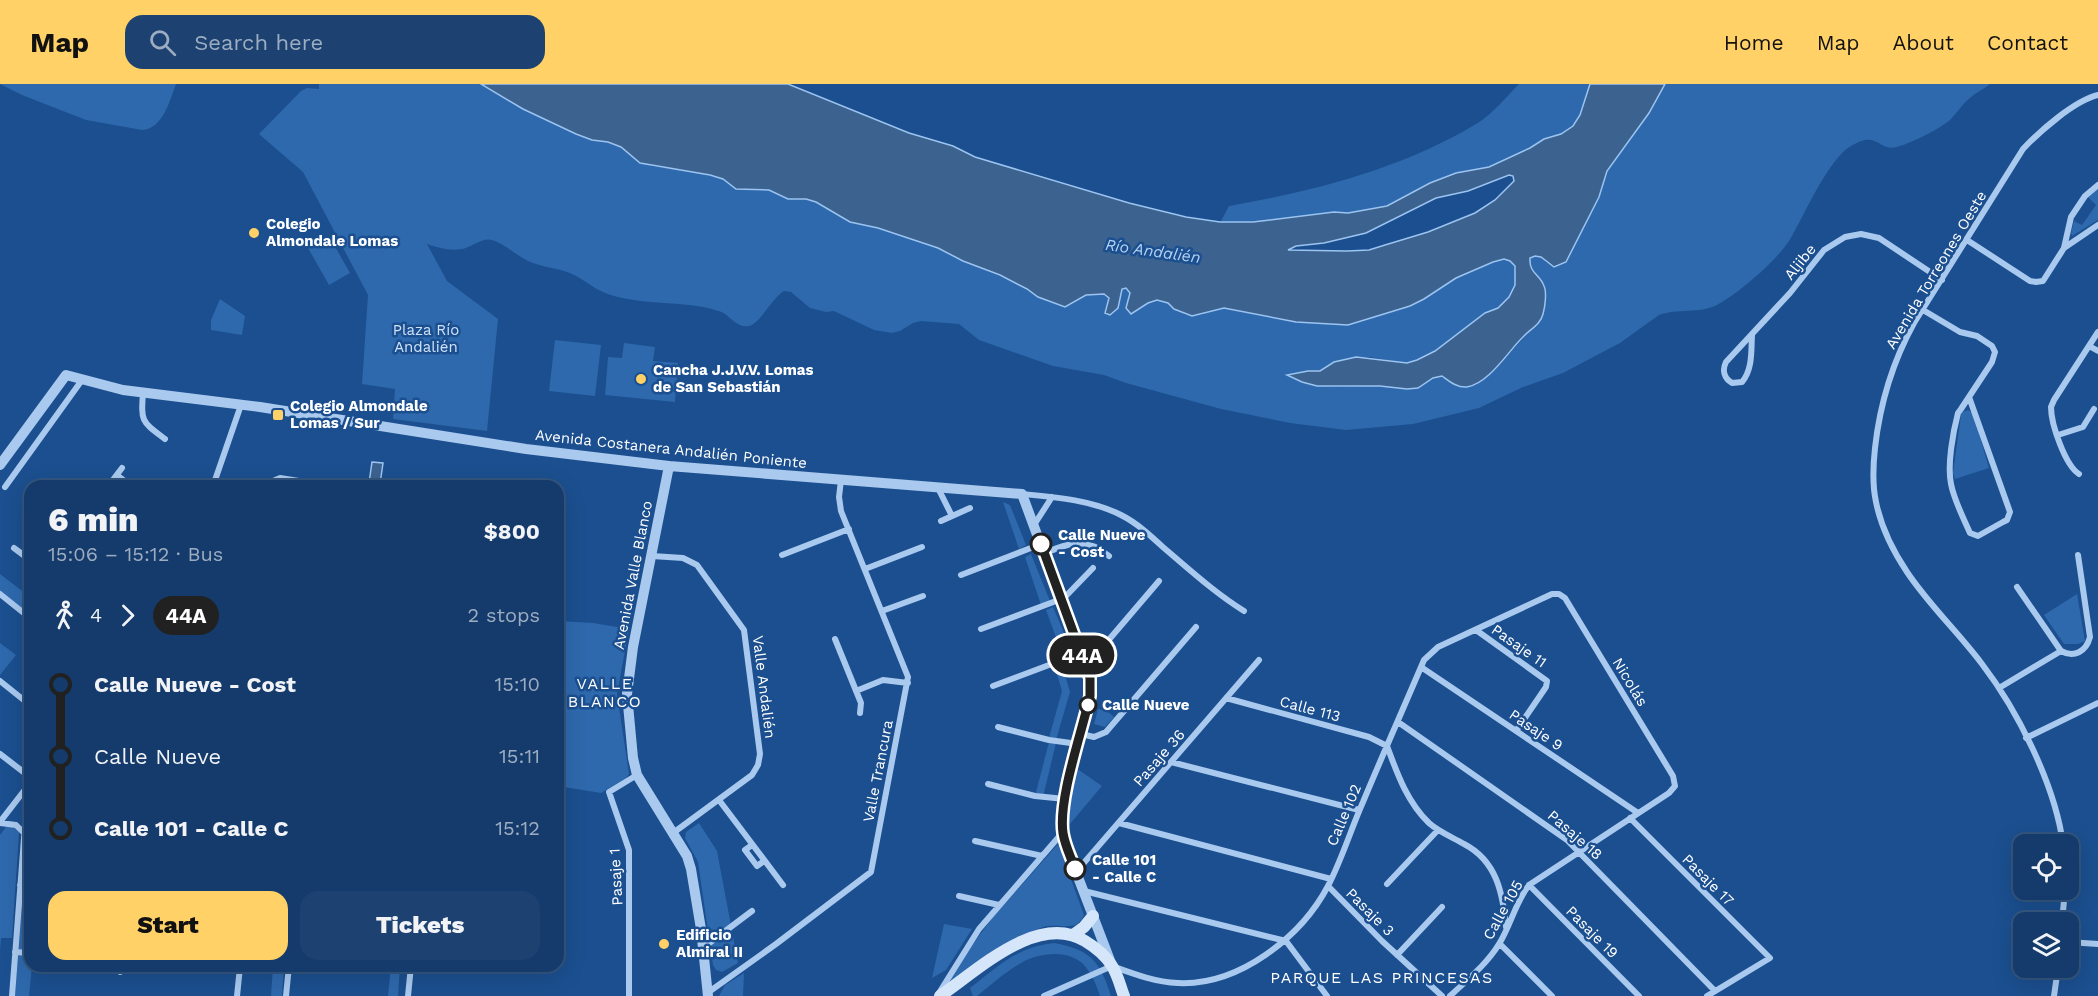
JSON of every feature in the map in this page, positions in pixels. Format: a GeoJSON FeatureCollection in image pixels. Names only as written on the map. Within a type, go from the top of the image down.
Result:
{"type":"FeatureCollection","features":[{"type":"Feature","properties":{"kind":"main road"},"geometry":{"type":"LineString","coordinates":[[1073,935],[1093,916]]}},
{"type":"Feature","properties":{"kind":"main road"},"geometry":{"type":"LineString","coordinates":[[939,996],[1032,936],[1053,932],[1073,935],[1091,944],[1113,966],[1124,996]]}},
{"type":"Feature","properties":{"kind":"street","name":"Avenida Torreones Oeste"},"geometry":{"type":"LineString","coordinates":[[2061,834],[2051,795],[2026,738],[1999,688],[1977,657],[1906,571],[1888,540],[1876,504],[1873,484],[1874,462],[1882,403],[1900,351],[1923,310],[2017,158],[2030,142],[2076,105],[2098,95]]}},
{"type":"Feature","properties":{"kind":"street"},"geometry":{"type":"LineString","coordinates":[[1967,240],[2036,282],[2045,278],[2064,248],[2071,217],[2085,196],[2098,185]]}},
{"type":"Feature","properties":{"kind":"street"},"geometry":{"type":"LineString","coordinates":[[2064,248],[2098,225]]}},
{"type":"Feature","properties":{"kind":"street","name":"Aljibe"},"geometry":{"type":"LineString","coordinates":[[1752,334],[1747,375],[1739,383],[1732,383],[1725,375],[1725,365],[1752,334],[1790,293],[1824,250],[1845,237],[1861,234],[1880,238],[1942,280]]}},
{"type":"Feature","properties":{"kind":"street"},"geometry":{"type":"LineString","coordinates":[[1923,310],[1960,332],[1977,336],[1994,349],[1994,359],[1969,397],[1957,419],[1949,473],[1954,494],[1969,530],[1978,536],[2007,520],[2010,512],[1969,397]]}},
{"type":"Feature","properties":{"kind":"street"},"geometry":{"type":"LineString","coordinates":[[2079,474],[2068,465],[2052,414],[2052,403],[2098,332]]}},
{"type":"Feature","properties":{"kind":"street"},"geometry":{"type":"LineString","coordinates":[[2089,346],[2098,351]]}},
{"type":"Feature","properties":{"kind":"street","name":"Avenida Costanera Andalién Poniente"},"geometry":{"type":"LineString","coordinates":[[0,465],[66,375],[107,387],[241,405],[526,449],[669,466],[1052,497],[1096,506],[1122,515],[1221,596],[1244,611]]}},
{"type":"Feature","properties":{"kind":"street"},"geometry":{"type":"LineString","coordinates":[[5,487],[82,380]]}},
{"type":"Feature","properties":{"kind":"street"},"geometry":{"type":"LineString","coordinates":[[143,392],[142,412],[145,423],[165,439]]}},
{"type":"Feature","properties":{"kind":"street"},"geometry":{"type":"LineString","coordinates":[[215,480],[241,405]]}},
{"type":"Feature","properties":{"kind":"street"},"geometry":{"type":"LineString","coordinates":[[2058,435],[2083,427],[2094,409]]}},
{"type":"Feature","properties":{"kind":"street","name":"Avenida Valle Blanco"},"geometry":{"type":"LineString","coordinates":[[669,466],[633,646],[627,694],[633,758],[637,775],[687,856],[691,869],[704,947],[707,995]]}},
{"type":"Feature","properties":{"kind":"street"},"geometry":{"type":"LineString","coordinates":[[114,480],[122,468]]}},
{"type":"Feature","properties":{"kind":"street"},"geometry":{"type":"LineString","coordinates":[[117,476],[123,480]]}},
{"type":"Feature","properties":{"kind":"street"},"geometry":{"type":"LineString","coordinates":[[275,480],[280,478],[292,480]]}},
{"type":"Feature","properties":{"kind":"street","name":"Valle Trancura"},"geometry":{"type":"LineString","coordinates":[[707,995],[871,872],[908,683],[907,672],[839,502],[841,480]]}},
{"type":"Feature","properties":{"kind":"street"},"geometry":{"type":"LineString","coordinates":[[938,488],[952,516]]}},
{"type":"Feature","properties":{"kind":"street"},"geometry":{"type":"LineString","coordinates":[[1022,494],[1090,678],[1090,696],[1065,799],[1063,832],[1076,872],[1113,966],[1044,996]]}},
{"type":"Feature","properties":{"kind":"street"},"geometry":{"type":"LineString","coordinates":[[1034,525],[1052,497]]}},
{"type":"Feature","properties":{"kind":"street"},"geometry":{"type":"LineString","coordinates":[[941,521],[970,508]]}},
{"type":"Feature","properties":{"kind":"street"},"geometry":{"type":"LineString","coordinates":[[782,555],[849,529]]}},
{"type":"Feature","properties":{"kind":"street"},"geometry":{"type":"LineString","coordinates":[[961,575],[1043,548],[1067,543],[1076,542],[1098,548],[1109,556]]}},
{"type":"Feature","properties":{"kind":"street"},"geometry":{"type":"LineString","coordinates":[[865,569],[922,547]]}},
{"type":"Feature","properties":{"kind":"street"},"geometry":{"type":"LineString","coordinates":[[14,548],[24,556]]}},
{"type":"Feature","properties":{"kind":"street"},"geometry":{"type":"LineString","coordinates":[[2017,587],[2061,651],[2069,655],[2079,653],[2087,647],[2090,638],[2078,555]]}},
{"type":"Feature","properties":{"kind":"street","name":"Valle Andalién"},"geometry":{"type":"LineString","coordinates":[[652,556],[683,558],[697,565],[740,622],[746,637],[760,759],[752,775],[673,833]]}},
{"type":"Feature","properties":{"kind":"street"},"geometry":{"type":"LineString","coordinates":[[981,629],[1061,599],[1094,568]]}},
{"type":"Feature","properties":{"kind":"street"},"geometry":{"type":"LineString","coordinates":[[993,686],[1083,657],[1095,656],[1159,581]]}},
{"type":"Feature","properties":{"kind":"street"},"geometry":{"type":"LineString","coordinates":[[0,594],[24,613]]}},
{"type":"Feature","properties":{"kind":"street","name":"Calle 102"},"geometry":{"type":"LineString","coordinates":[[1113,966],[1154,980],[1191,982],[1209,979],[1243,967],[1286,941],[1328,886],[1421,667],[1430,652],[1552,594],[1559,594]]}},
{"type":"Feature","properties":{"kind":"street","name":"Nicolás"},"geometry":{"type":"LineString","coordinates":[[1559,594],[1565,598],[1673,776],[1675,786]]}},
{"type":"Feature","properties":{"kind":"street"},"geometry":{"type":"LineString","coordinates":[[882,611],[922,596]]}},
{"type":"Feature","properties":{"kind":"street"},"geometry":{"type":"LineString","coordinates":[[998,727],[1049,740],[1080,739],[1104,734],[1196,627]]}},
{"type":"Feature","properties":{"kind":"street","name":"Pasaje 11"},"geometry":{"type":"LineString","coordinates":[[1476,630],[1548,683],[1516,731]]}},
{"type":"Feature","properties":{"kind":"street"},"geometry":{"type":"LineString","coordinates":[[835,639],[861,703],[860,713]]}},
{"type":"Feature","properties":{"kind":"street"},"geometry":{"type":"LineString","coordinates":[[1999,688],[2061,651]]}},
{"type":"Feature","properties":{"kind":"street","name":"Pasaje 36"},"geometry":{"type":"LineString","coordinates":[[1076,872],[1259,660]]}},
{"type":"Feature","properties":{"kind":"street","name":"Pasaje 9"},"geometry":{"type":"LineString","coordinates":[[1421,667],[1638,813]]}},
{"type":"Feature","properties":{"kind":"street"},"geometry":{"type":"LineString","coordinates":[[856,691],[887,680],[908,683]]}},
{"type":"Feature","properties":{"kind":"street"},"geometry":{"type":"LineString","coordinates":[[0,681],[24,700]]}},
{"type":"Feature","properties":{"kind":"street","name":"Calle 113"},"geometry":{"type":"LineString","coordinates":[[1226,698],[1369,737],[1387,746]]}},
{"type":"Feature","properties":{"kind":"street"},"geometry":{"type":"LineString","coordinates":[[2026,738],[2098,703]]}},
{"type":"Feature","properties":{"kind":"street","name":"Pasaje 18"},"geometry":{"type":"LineString","coordinates":[[1398,722],[1553,829],[1579,851],[1715,991]]}},
{"type":"Feature","properties":{"kind":"street"},"geometry":{"type":"LineString","coordinates":[[1387,746],[1409,798],[1421,814],[1438,830],[1471,848],[1489,866],[1500,889],[1506,930]]}},
{"type":"Feature","properties":{"kind":"street"},"geometry":{"type":"LineString","coordinates":[[0,754],[24,772]]}},
{"type":"Feature","properties":{"kind":"street"},"geometry":{"type":"LineString","coordinates":[[1171,762],[1359,810]]}},
{"type":"Feature","properties":{"kind":"street","name":"Pasaje 1"},"geometry":{"type":"LineString","coordinates":[[629,996],[628,850],[609,792],[637,775]]}},
{"type":"Feature","properties":{"kind":"street"},"geometry":{"type":"LineString","coordinates":[[988,784],[1035,796],[1065,799]]}},
{"type":"Feature","properties":{"kind":"street","name":"Calle 105"},"geometry":{"type":"LineString","coordinates":[[1450,996],[1488,960],[1500,944],[1519,900],[1529,885],[1669,793],[1675,786]]}},
{"type":"Feature","properties":{"kind":"street"},"geometry":{"type":"LineString","coordinates":[[0,823],[24,792]]}},
{"type":"Feature","properties":{"kind":"street"},"geometry":{"type":"LineString","coordinates":[[719,800],[752,845],[745,850],[757,866],[765,861],[783,885]]}},
{"type":"Feature","properties":{"kind":"street","name":"Pasaje 17"},"geometry":{"type":"LineString","coordinates":[[1630,818],[1770,958],[1715,991]]}},
{"type":"Feature","properties":{"kind":"street"},"geometry":{"type":"LineString","coordinates":[[0,823],[16,825],[24,832]]}},
{"type":"Feature","properties":{"kind":"street"},"geometry":{"type":"LineString","coordinates":[[1119,823],[1331,879]]}},
{"type":"Feature","properties":{"kind":"street"},"geometry":{"type":"LineString","coordinates":[[1387,884],[1438,830]]}},
{"type":"Feature","properties":{"kind":"street"},"geometry":{"type":"LineString","coordinates":[[939,996],[978,929],[1063,832]]}},
{"type":"Feature","properties":{"kind":"street"},"geometry":{"type":"LineString","coordinates":[[975,841],[1042,856]]}},
{"type":"Feature","properties":{"kind":"street"},"geometry":{"type":"LineString","coordinates":[[12,996],[24,843]]}},
{"type":"Feature","properties":{"kind":"street"},"geometry":{"type":"LineString","coordinates":[[20,885],[24,885]]}},
{"type":"Feature","properties":{"kind":"street","name":"Pasaje 19"},"geometry":{"type":"LineString","coordinates":[[1529,885],[1639,996]]}},
{"type":"Feature","properties":{"kind":"street","name":"Pasaje 3"},"geometry":{"type":"LineString","coordinates":[[1328,886],[1442,996]]}},
{"type":"Feature","properties":{"kind":"street"},"geometry":{"type":"LineString","coordinates":[[1084,891],[1286,941],[1327,996]]}},
{"type":"Feature","properties":{"kind":"street"},"geometry":{"type":"LineString","coordinates":[[959,896],[999,905]]}},
{"type":"Feature","properties":{"kind":"street","name":"Pasaje 3"},"geometry":{"type":"LineString","coordinates":[[1397,955],[1442,907]]}},
{"type":"Feature","properties":{"kind":"street"},"geometry":{"type":"LineString","coordinates":[[704,947],[752,911]]}},
{"type":"Feature","properties":{"kind":"street"},"geometry":{"type":"LineString","coordinates":[[2079,943],[2098,944]]}},
{"type":"Feature","properties":{"kind":"street"},"geometry":{"type":"LineString","coordinates":[[1500,944],[1552,996]]}},
{"type":"Feature","properties":{"kind":"street"},"geometry":{"type":"LineString","coordinates":[[15,952],[24,953]]}},
{"type":"Feature","properties":{"kind":"street"},"geometry":{"type":"LineString","coordinates":[[237,996],[239,972]]}},
{"type":"Feature","properties":{"kind":"street"},"geometry":{"type":"LineString","coordinates":[[286,996],[288,972]]}},
{"type":"Feature","properties":{"kind":"street"},"geometry":{"type":"LineString","coordinates":[[408,996],[410,972]]}},
{"type":"Feature","properties":{"kind":"street"},"geometry":{"type":"LineString","coordinates":[[2054,996],[2057,978]]}},
{"type":"Feature","properties":{"kind":"street"},"geometry":{"type":"LineString","coordinates":[[1707,996],[1715,991]]}},
{"type":"Feature","properties":{"kind":"green space"},"geometry":{"type":"Polygon","coordinates":[[[0,84],[176,84],[165,113],[155,125],[142,130],[86,120],[0,84]]]}},
{"type":"Feature","properties":{"kind":"green space","name":"Plaza Río Andalién"},"geometry":{"type":"Polygon","coordinates":[[[319,84],[481,84],[523,109],[576,134],[621,147],[651,166],[695,172],[723,179],[742,189],[769,190],[788,199],[806,199],[816,202],[850,222],[878,228],[938,248],[1012,281],[1038,297],[1070,305],[1086,295],[1104,294],[1109,298],[1105,309],[1118,308],[1122,289],[1126,288],[1130,293],[1126,308],[1131,314],[1157,300],[1168,303],[1186,315],[1201,315],[1224,308],[1296,322],[1348,325],[1410,306],[1456,278],[1493,262],[1504,259],[1510,261],[1515,266],[1515,285],[1509,297],[1498,308],[1485,313],[1435,351],[1407,363],[1369,357],[1334,362],[1320,371],[1288,375],[1321,386],[1379,386],[1405,389],[1417,387],[1442,376],[1453,384],[1496,368],[1543,317],[1540,279],[1530,266],[1530,258],[1541,257],[1547,263],[1566,262],[1599,197],[1607,171],[1649,113],[1665,84],[1990,84],[1968,99],[1945,124],[1916,140],[1891,148],[1872,140],[1860,141],[1842,153],[1825,176],[1783,249],[1736,293],[1717,305],[1659,315],[1620,343],[1563,373],[1523,387],[1479,408],[1413,424],[1346,430],[1290,423],[1221,409],[1104,375],[1053,366],[979,340],[959,324],[921,321],[892,333],[874,330],[834,311],[826,312],[810,308],[791,292],[784,291],[753,324],[742,326],[723,313],[708,308],[632,300],[608,294],[571,273],[528,261],[489,239],[457,250],[427,244],[447,281],[498,319],[487,431],[393,419],[395,389],[362,384],[368,295],[303,172],[259,134],[301,91],[307,88],[319,89],[319,84]]]}},
{"type":"Feature","properties":{"kind":"green space"},"geometry":{"type":"Polygon","coordinates":[[[1519,84],[1590,84],[1580,115],[1573,126],[1561,134],[1544,139],[1489,167],[1456,173],[1430,183],[1387,206],[1348,213],[1334,212],[1253,222],[1220,223],[1229,206],[1325,185],[1418,154],[1482,120],[1519,84]]]}},
{"type":"Feature","properties":{"kind":"green space"},"geometry":{"type":"Polygon","coordinates":[[[2098,189],[2098,220],[2072,236],[2074,221],[2082,225],[2096,205],[2088,197],[2098,189]]]}},
{"type":"Feature","properties":{"kind":"green space"},"geometry":{"type":"Polygon","coordinates":[[[329,236],[350,273],[329,285],[308,248],[329,236]]]}},
{"type":"Feature","properties":{"kind":"green space"},"geometry":{"type":"Polygon","coordinates":[[[220,299],[245,316],[242,335],[211,330],[211,320],[220,299]]]}},
{"type":"Feature","properties":{"kind":"green space"},"geometry":{"type":"Polygon","coordinates":[[[555,340],[601,345],[595,396],[549,391],[555,340]]]}},
{"type":"Feature","properties":{"kind":"green space","name":"Cancha J.J.V.V. Lomas de San Sebastián"},"geometry":{"type":"Polygon","coordinates":[[[624,343],[655,347],[653,361],[678,363],[675,402],[605,395],[608,357],[622,358],[624,343]]]}},
{"type":"Feature","properties":{"kind":"green space"},"geometry":{"type":"Polygon","coordinates":[[[1968,410],[1973,413],[1989,468],[1955,479],[1953,473],[1961,415],[1962,412],[1968,410]]]}},
{"type":"Feature","properties":{"kind":"green space"},"geometry":{"type":"Polygon","coordinates":[[[1003,502],[1010,505],[1026,545],[1019,549],[1003,502]]]}},
{"type":"Feature","properties":{"kind":"green space"},"geometry":{"type":"Polygon","coordinates":[[[1031,554],[1050,601],[1041,605],[1025,557],[1031,554]]]}},
{"type":"Feature","properties":{"kind":"green space"},"geometry":{"type":"Polygon","coordinates":[[[0,574],[24,592],[24,610],[0,592],[0,574]]]}},
{"type":"Feature","properties":{"kind":"green space"},"geometry":{"type":"Polygon","coordinates":[[[2077,594],[2085,641],[2078,644],[2064,644],[2044,615],[2077,594]]]}},
{"type":"Feature","properties":{"kind":"green space"},"geometry":{"type":"Polygon","coordinates":[[[1053,607],[1071,650],[1062,654],[1046,610],[1053,607]]]}},
{"type":"Feature","properties":{"kind":"green space"},"geometry":{"type":"Polygon","coordinates":[[[564,621],[629,629],[617,694],[629,774],[601,793],[564,787],[564,621]]]}},
{"type":"Feature","properties":{"kind":"green space"},"geometry":{"type":"Polygon","coordinates":[[[0,643],[16,655],[0,675],[0,643]]]}},
{"type":"Feature","properties":{"kind":"green space"},"geometry":{"type":"Polygon","coordinates":[[[1063,668],[1070,692],[1056,740],[1049,738],[1062,691],[1056,671],[1063,668]]]}},
{"type":"Feature","properties":{"kind":"green space"},"geometry":{"type":"Polygon","coordinates":[[[1098,709],[1107,711],[1114,717],[1105,727],[1094,724],[1098,709]]]}},
{"type":"Feature","properties":{"kind":"green space"},"geometry":{"type":"Polygon","coordinates":[[[1049,742],[1056,743],[1043,797],[1035,796],[1049,742]]]}},
{"type":"Feature","properties":{"kind":"green space"},"geometry":{"type":"Polygon","coordinates":[[[1076,768],[1102,786],[1064,831],[1076,768]]]}},
{"type":"Feature","properties":{"kind":"green space"},"geometry":{"type":"Polygon","coordinates":[[[699,823],[717,851],[738,963],[722,972],[716,970],[713,965],[698,862],[685,838],[686,832],[699,823]]]}},
{"type":"Feature","properties":{"kind":"green space"},"geometry":{"type":"Polygon","coordinates":[[[11,825],[19,831],[12,938],[1,938],[0,951],[0,835],[6,827],[11,825]]]}},
{"type":"Feature","properties":{"kind":"green space"},"geometry":{"type":"Polygon","coordinates":[[[1058,844],[1084,915],[1078,924],[1048,926],[1027,934],[948,984],[970,948],[993,917],[1058,844]]]}},
{"type":"Feature","properties":{"kind":"green space"},"geometry":{"type":"Polygon","coordinates":[[[24,881],[24,972],[31,972],[29,996],[15,996],[24,881]]]}},
{"type":"Feature","properties":{"kind":"green space"},"geometry":{"type":"Polygon","coordinates":[[[944,924],[972,929],[946,970],[932,978],[944,924]]]}},
{"type":"Feature","properties":{"kind":"green space"},"geometry":{"type":"Polygon","coordinates":[[[1054,943],[1077,949],[1092,959],[1103,974],[1111,996],[1100,996],[1089,971],[1076,959],[1061,954],[1052,954],[1021,963],[977,996],[973,996],[970,988],[1009,959],[1029,949],[1054,943]]]}},
{"type":"Feature","properties":{"kind":"green space"},"geometry":{"type":"Polygon","coordinates":[[[273,972],[284,972],[282,996],[271,996],[273,972]]]}},
{"type":"Feature","properties":{"kind":"green space"},"geometry":{"type":"Polygon","coordinates":[[[390,972],[400,972],[398,996],[388,996],[390,972]]]}},
{"type":"Feature","properties":{"kind":"green space"},"geometry":{"type":"Polygon","coordinates":[[[744,973],[743,996],[719,996],[725,985],[744,973]]]}},
{"type":"Feature","properties":{"kind":"water","name":"Río Andalién"},"geometry":{"type":"Polygon","coordinates":[[[481,84],[788,84],[909,133],[953,146],[975,157],[1129,203],[1186,217],[1220,222],[1253,222],[1334,212],[1348,213],[1387,206],[1430,183],[1456,173],[1489,167],[1544,139],[1561,134],[1573,126],[1580,115],[1590,84],[1665,84],[1649,113],[1607,171],[1599,197],[1566,262],[1554,267],[1541,257],[1530,258],[1531,267],[1545,289],[1543,314],[1537,324],[1490,374],[1475,384],[1467,387],[1460,386],[1442,376],[1433,378],[1418,388],[1407,389],[1380,386],[1317,386],[1287,375],[1320,371],[1334,362],[1356,357],[1407,363],[1435,351],[1485,313],[1498,308],[1509,297],[1515,285],[1515,266],[1510,261],[1504,259],[1493,262],[1456,278],[1410,306],[1348,325],[1296,322],[1224,308],[1192,316],[1174,309],[1168,303],[1157,300],[1131,314],[1126,308],[1130,293],[1126,288],[1122,289],[1118,308],[1110,315],[1105,313],[1109,298],[1104,294],[1086,295],[1065,307],[1038,297],[1000,275],[963,261],[938,248],[878,228],[850,222],[816,202],[806,199],[788,199],[769,190],[736,189],[723,179],[710,175],[640,163],[621,147],[576,134],[523,109],[481,84]],[[1509,175],[1468,191],[1436,198],[1366,233],[1324,243],[1296,246],[1288,250],[1369,250],[1428,232],[1475,213],[1495,200],[1514,181],[1513,176],[1509,175]]]}},
{"type":"Feature","properties":{"kind":"water"},"geometry":{"type":"Polygon","coordinates":[[[372,462],[383,463],[381,480],[369,480],[372,462]]]}},
{"type":"Feature","properties":{"kind":"bus line","name":"44A"},"geometry":{"type":"LineString","coordinates":[[1041,544],[1090,678],[1090,696],[1065,799],[1063,817],[1065,842],[1075,869]]}},
{"type":"Feature","properties":{"kind":"place","name":"Colegio Almondale Lomas"},"geometry":{"type":"Point","coordinates":[254,233]}},
{"type":"Feature","properties":{"kind":"place","name":"Cancha J.J.V.V. Lomas de San Sebastián"},"geometry":{"type":"Point","coordinates":[641,379]}},
{"type":"Feature","properties":{"kind":"place","name":"Colegio Almondale Lomas / Sur"},"geometry":{"type":"Point","coordinates":[278,415]}},
{"type":"Feature","properties":{"kind":"place","name":"Calle Nueve - Cost"},"geometry":{"type":"Point","coordinates":[1041,544]}},
{"type":"Feature","properties":{"kind":"place","name":"Calle Nueve"},"geometry":{"type":"Point","coordinates":[1088,705]}},
{"type":"Feature","properties":{"kind":"place","name":"Calle 101 - Calle C"},"geometry":{"type":"Point","coordinates":[1075,869]}},
{"type":"Feature","properties":{"kind":"place","name":"Edificio Almiral II"},"geometry":{"type":"Point","coordinates":[664,944]}},
{"type":"Feature","properties":{"kind":"district","name":"VALLE BLANCO"},"geometry":{"type":"Point","coordinates":[605,692]}},
{"type":"Feature","properties":{"kind":"district","name":"PARQUE LAS PRINCESAS"},"geometry":{"type":"Point","coordinates":[1382,977]}}]}
